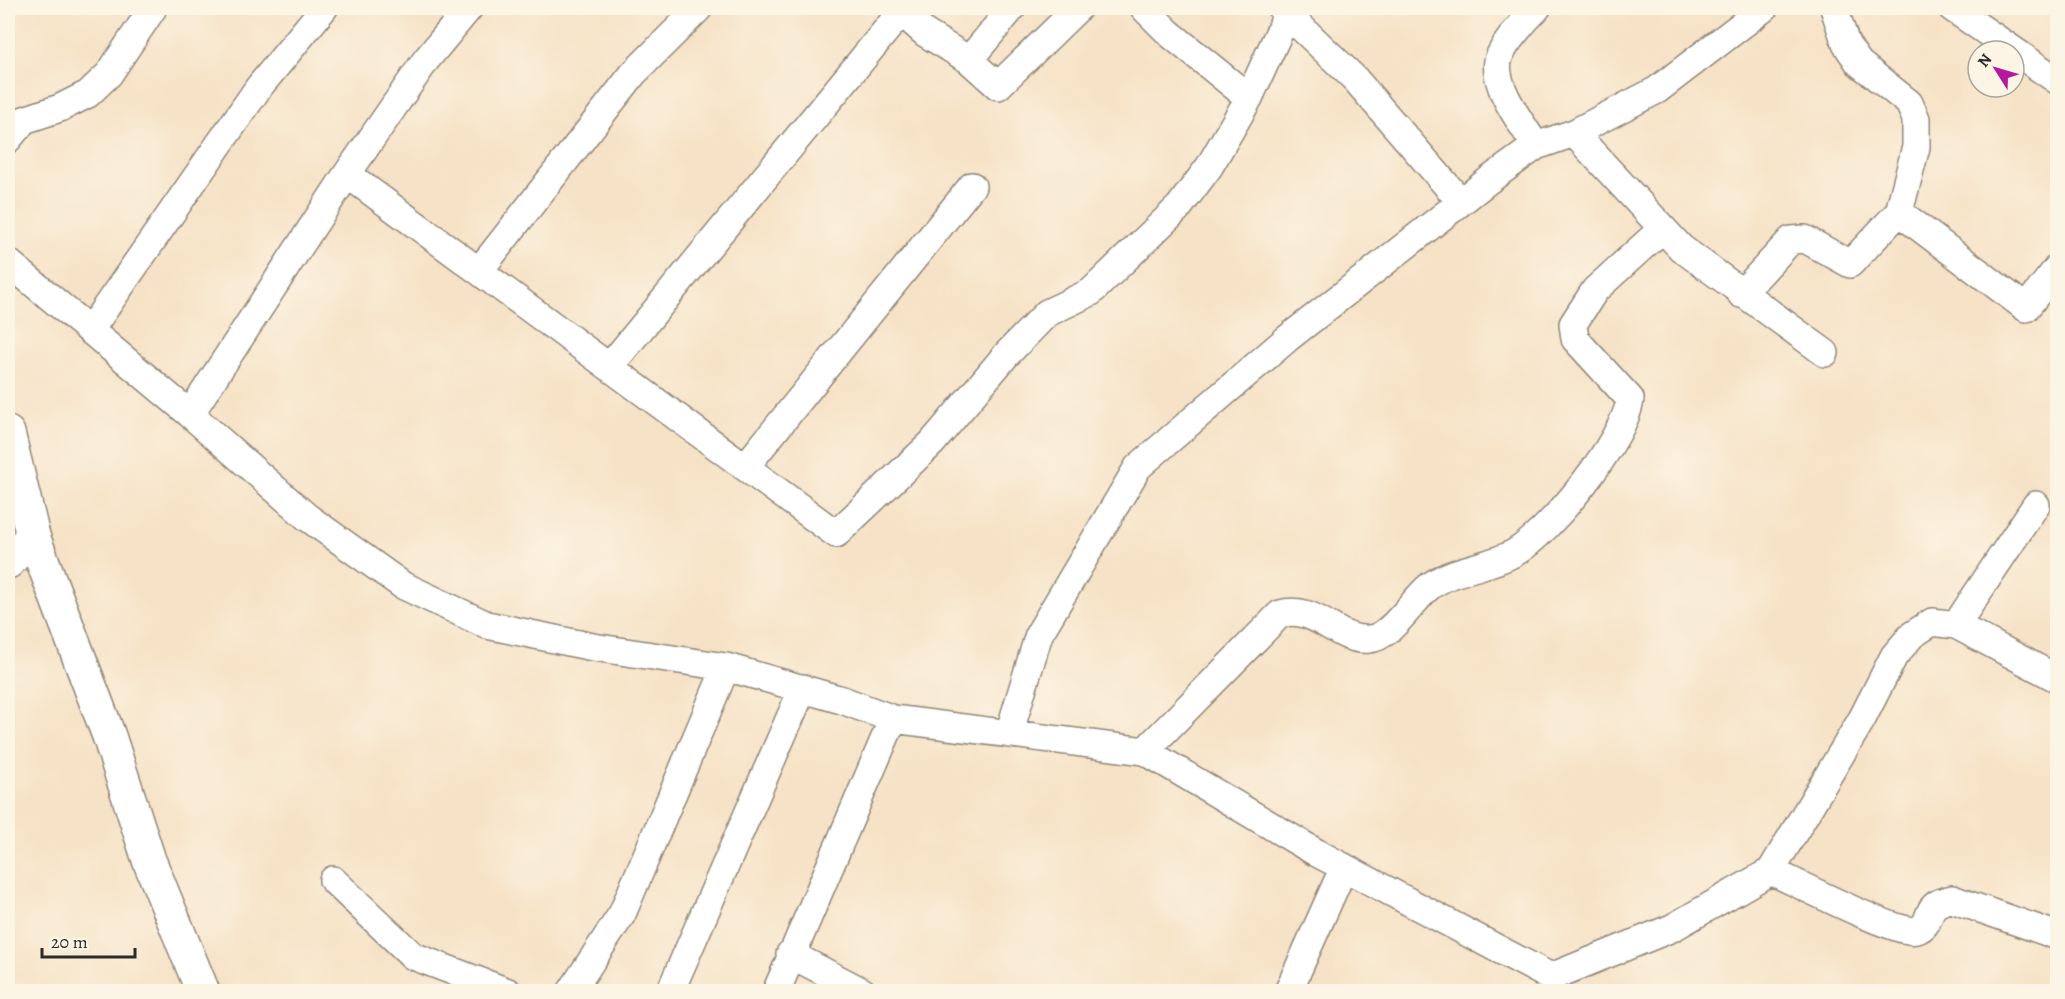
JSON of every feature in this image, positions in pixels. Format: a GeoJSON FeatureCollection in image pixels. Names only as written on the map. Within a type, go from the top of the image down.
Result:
{"type":"FeatureCollection","features":[{"type":"Feature","properties":{"kind":"main road"},"geometry":{"type":"LineString","coordinates":[[8,433],[33,536],[109,736],[149,860],[203,992]]}},
{"type":"Feature","properties":{"kind":"main road"},"geometry":{"type":"LineString","coordinates":[[8,562],[33,536]]}},
{"type":"Feature","properties":{"kind":"street"},"geometry":{"type":"LineString","coordinates":[[8,139],[24,120],[60,108],[88,94],[108,74],[153,8]]}},
{"type":"Feature","properties":{"kind":"street"},"geometry":{"type":"LineString","coordinates":[[90,330],[259,87],[324,8]]}},
{"type":"Feature","properties":{"kind":"street"},"geometry":{"type":"LineString","coordinates":[[190,414],[346,174],[426,60],[469,8]]}},
{"type":"Feature","properties":{"kind":"street"},"geometry":{"type":"LineString","coordinates":[[479,271],[633,74],[699,8]]}},
{"type":"Feature","properties":{"kind":"street"},"geometry":{"type":"LineString","coordinates":[[969,60],[1011,8]]}},
{"type":"Feature","properties":{"kind":"street"},"geometry":{"type":"LineString","coordinates":[[610,366],[899,9],[926,33],[969,60],[998,87],[1078,8]]}},
{"type":"Feature","properties":{"kind":"street"},"geometry":{"type":"LineString","coordinates":[[1144,8],[1185,47],[1249,98]]}},
{"type":"Feature","properties":{"kind":"street"},"geometry":{"type":"LineString","coordinates":[[1536,146],[1503,95],[1498,61],[1520,25],[1537,8]]}},
{"type":"Feature","properties":{"kind":"street"},"geometry":{"type":"LineString","coordinates":[[1009,734],[1039,634],[1138,467],[1288,338],[1461,201],[1536,146],[1574,133],[1657,90],[1764,8]]}},
{"type":"Feature","properties":{"kind":"street"},"geometry":{"type":"LineString","coordinates":[[1741,294],[1791,240],[1805,239],[1850,264],[1899,212],[1916,147],[1916,118],[1909,104],[1859,63],[1846,44],[1834,8]]}},
{"type":"Feature","properties":{"kind":"street"},"geometry":{"type":"LineString","coordinates":[[1957,9],[2058,81]]}},
{"type":"Feature","properties":{"kind":"street"},"geometry":{"type":"LineString","coordinates":[[346,174],[836,534],[932,443],[1006,355],[1047,313],[1091,292],[1179,207],[1209,167],[1249,98],[1288,10],[1355,79],[1461,201]]}},
{"type":"Feature","properties":{"kind":"street"},"geometry":{"type":"LineString","coordinates":[[1574,133],[1681,248],[1741,294],[1825,353]]}},
{"type":"Feature","properties":{"kind":"street"},"geometry":{"type":"LineString","coordinates":[[746,466],[972,186]]}},
{"type":"Feature","properties":{"kind":"street"},"geometry":{"type":"LineString","coordinates":[[1899,212],[2026,308],[2058,267]]}},
{"type":"Feature","properties":{"kind":"street"},"geometry":{"type":"LineString","coordinates":[[1145,751],[1280,614],[1295,610],[1315,616],[1354,639],[1371,639],[1393,625],[1429,587],[1454,573],[1515,552],[1563,510],[1604,455],[1629,413],[1630,399],[1575,339],[1573,324],[1595,291],[1662,229]]}},
{"type":"Feature","properties":{"kind":"street"},"geometry":{"type":"LineString","coordinates":[[8,261],[190,414],[307,517],[402,585],[476,620],[487,625],[593,646],[726,667],[803,688],[892,719],[1145,751],[1344,867],[1555,984],[1672,928],[1771,871],[1862,719],[1894,656],[1912,635],[1932,622],[1956,625],[2058,679]]}},
{"type":"Feature","properties":{"kind":"street"},"geometry":{"type":"LineString","coordinates":[[1956,625],[2036,505]]}},
{"type":"Feature","properties":{"kind":"street"},"geometry":{"type":"LineString","coordinates":[[571,992],[622,914],[726,667]]}},
{"type":"Feature","properties":{"kind":"street"},"geometry":{"type":"LineString","coordinates":[[670,992],[803,688]]}},
{"type":"Feature","properties":{"kind":"street"},"geometry":{"type":"LineString","coordinates":[[776,992],[790,954],[892,719]]}},
{"type":"Feature","properties":{"kind":"street"},"geometry":{"type":"LineString","coordinates":[[1288,992],[1344,867]]}},
{"type":"Feature","properties":{"kind":"street"},"geometry":{"type":"LineString","coordinates":[[1771,871],[1874,919],[1909,932],[1918,930],[1926,923],[1932,907],[1939,901],[1953,898],[2058,936]]}},
{"type":"Feature","properties":{"kind":"street"},"geometry":{"type":"LineString","coordinates":[[333,880],[413,956],[508,992]]}},
{"type":"Feature","properties":{"kind":"street"},"geometry":{"type":"LineString","coordinates":[[790,954],[863,992]]}}]}
